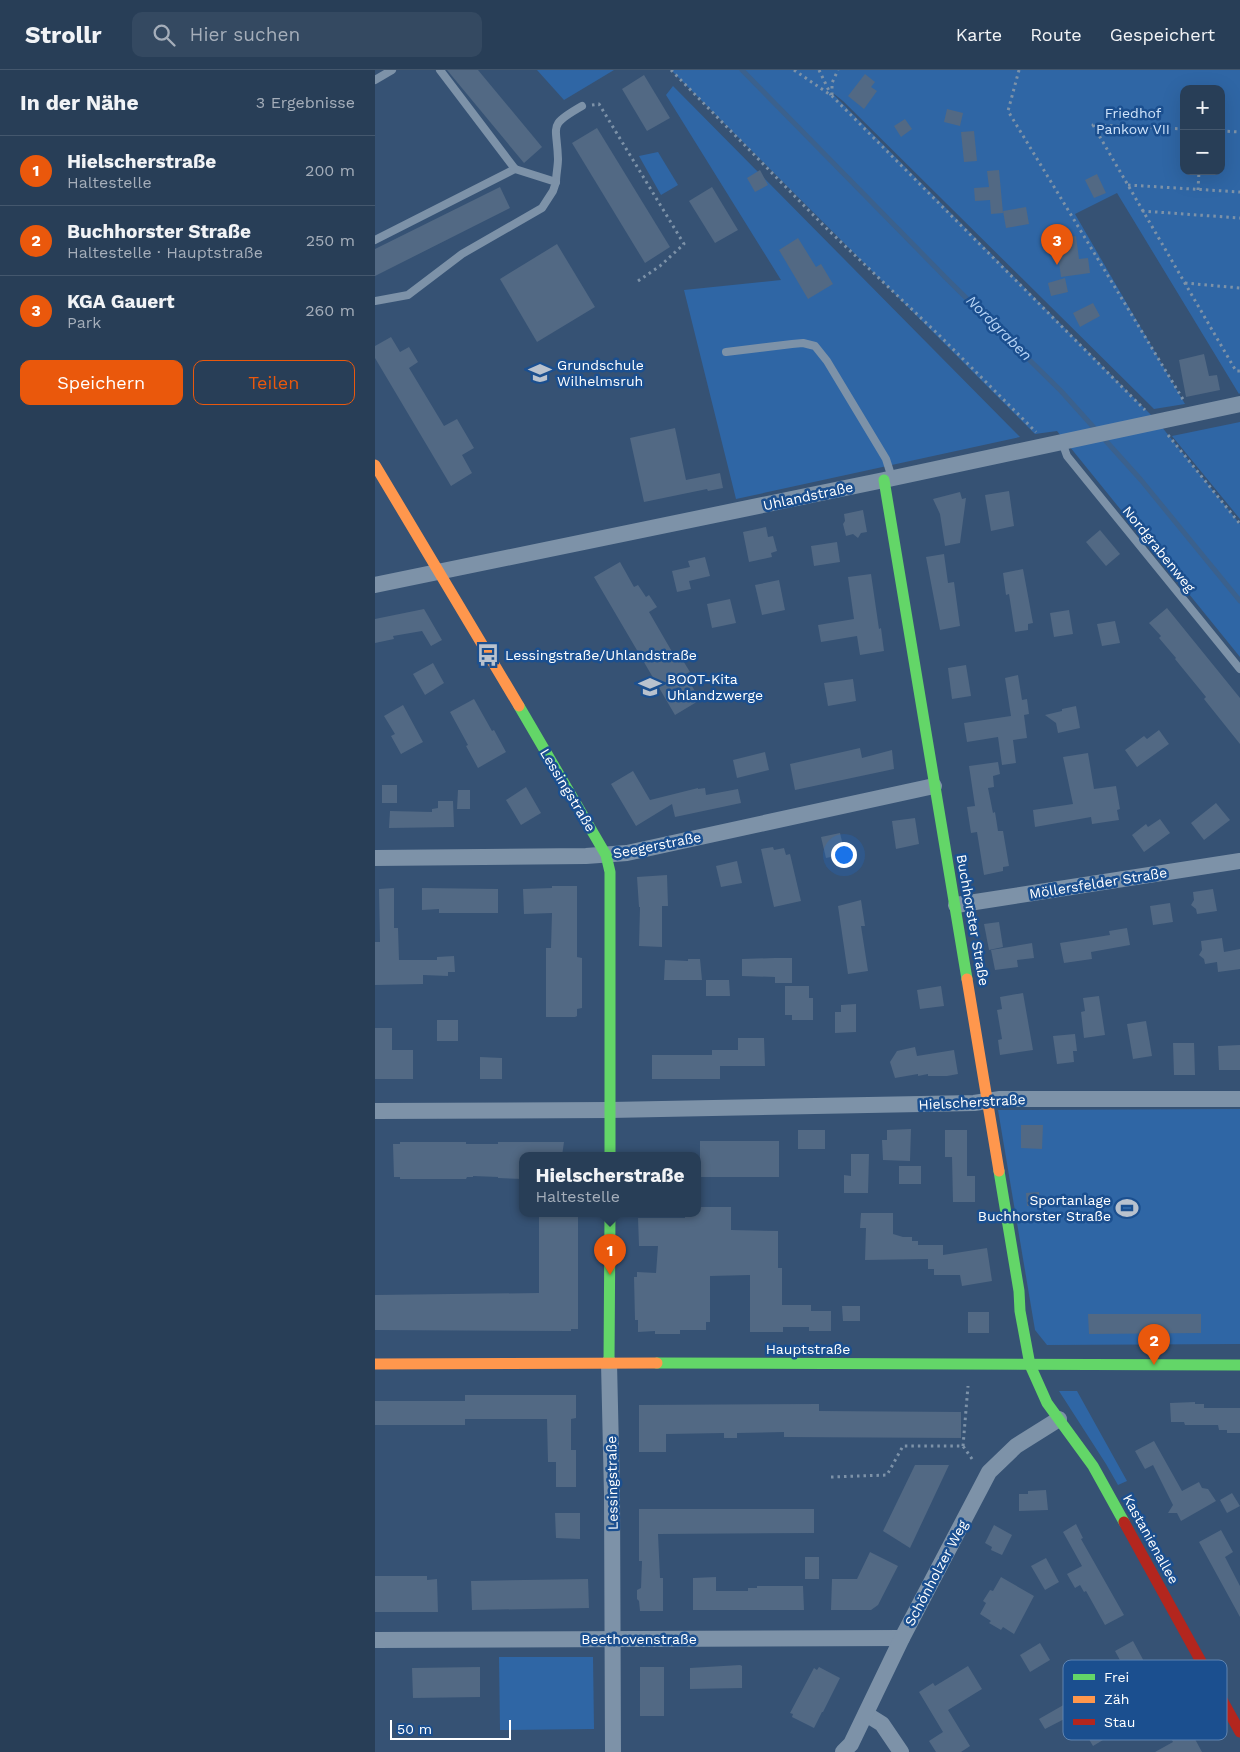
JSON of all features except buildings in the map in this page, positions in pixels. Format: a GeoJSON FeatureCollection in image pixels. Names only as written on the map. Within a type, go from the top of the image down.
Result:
{"type":"FeatureCollection","features":[{"type":"Feature","properties":{"kind":"street","name":"Uhlandstraße"},"geometry":{"type":"LineString","coordinates":[[375,585],[1240,404]]}},
{"type":"Feature","properties":{"kind":"street","name":"Lessingstraße"},"geometry":{"type":"LineString","coordinates":[[375,465],[606,855],[610,872],[610,1152]]}},
{"type":"Feature","properties":{"kind":"street","name":"Buchhorster Straße"},"geometry":{"type":"LineString","coordinates":[[888,479],[934,786],[956,905],[1019,1291],[1020,1311],[1029,1365]]}},
{"type":"Feature","properties":{"kind":"street","name":"Seegerstraße"},"geometry":{"type":"LineString","coordinates":[[375,858],[606,855],[627,853],[934,786]]}},
{"type":"Feature","properties":{"kind":"street","name":"Möllersfelder Straße"},"geometry":{"type":"LineString","coordinates":[[956,905],[1240,861]]}},
{"type":"Feature","properties":{"kind":"street","name":"Hielscherstraße"},"geometry":{"type":"LineString","coordinates":[[375,1111],[609,1110],[964,1104],[1000,1099],[1240,1099]]}},
{"type":"Feature","properties":{"kind":"street","name":"Lessingstraße"},"geometry":{"type":"LineString","coordinates":[[610,1217],[609,1363],[612,1494],[613,1752]]}},
{"type":"Feature","properties":{"kind":"street","name":"Hauptstraße"},"geometry":{"type":"LineString","coordinates":[[375,1364],[1240,1365]]}},
{"type":"Feature","properties":{"kind":"street","name":"Kastanienallee"},"geometry":{"type":"LineString","coordinates":[[1029,1365],[1047,1403],[1093,1466],[1200,1660]]}},
{"type":"Feature","properties":{"kind":"street","name":"Schönholzer Weg"},"geometry":{"type":"LineString","coordinates":[[843,1752],[851,1744],[902,1638],[989,1472],[996,1463],[1016,1446],[1059,1419]]}},
{"type":"Feature","properties":{"kind":"street","name":"Beethovenstraße"},"geometry":{"type":"LineString","coordinates":[[375,1640],[902,1638]]}},
{"type":"Feature","properties":{"kind":"street","name":"Kastanienallee"},"geometry":{"type":"LineString","coordinates":[[1227,1708],[1240,1732]]}},
{"type":"Feature","properties":{"kind":"street"},"geometry":{"type":"LineString","coordinates":[[866,1714],[882,1724],[901,1752]]}},
{"type":"Feature","properties":{"kind":"lane"},"geometry":{"type":"LineString","coordinates":[[375,80],[392,70]]}},
{"type":"Feature","properties":{"kind":"lane"},"geometry":{"type":"LineString","coordinates":[[440,70],[515,168],[556,182]]}},
{"type":"Feature","properties":{"kind":"lane"},"geometry":{"type":"LineString","coordinates":[[375,301],[408,295],[462,254],[542,208],[553,191],[556,182],[558,158],[555,129],[559,121],[566,115],[582,106]]}},
{"type":"Feature","properties":{"kind":"lane"},"geometry":{"type":"LineString","coordinates":[[375,240],[515,168]]}},
{"type":"Feature","properties":{"kind":"lane"},"geometry":{"type":"LineString","coordinates":[[726,352],[803,343],[815,346],[827,361],[886,459],[888,479]]}},
{"type":"Feature","properties":{"kind":"lane","name":"Nordgrabenweg"},"geometry":{"type":"LineString","coordinates":[[1060,443],[1067,456],[1240,669]]}},
{"type":"Feature","properties":{"kind":"path"},"geometry":{"type":"LineString","coordinates":[[671,70],[825,226],[939,334],[1060,443]]}},
{"type":"Feature","properties":{"kind":"path"},"geometry":{"type":"LineString","coordinates":[[794,70],[832,96],[1157,422],[1240,524]]}},
{"type":"Feature","properties":{"kind":"path"},"geometry":{"type":"LineString","coordinates":[[819,70],[832,96]]}},
{"type":"Feature","properties":{"kind":"path"},"geometry":{"type":"LineString","coordinates":[[832,96],[832,82],[838,70]]}},
{"type":"Feature","properties":{"kind":"path"},"geometry":{"type":"LineString","coordinates":[[1019,70],[1008,111],[1185,404],[1187,415]]}},
{"type":"Feature","properties":{"kind":"path"},"geometry":{"type":"LineString","coordinates":[[582,106],[599,104],[684,244],[660,266],[638,281]]}},
{"type":"Feature","properties":{"kind":"path"},"geometry":{"type":"LineString","coordinates":[[1180,129],[1093,125],[1236,371],[1240,371]]}},
{"type":"Feature","properties":{"kind":"path"},"geometry":{"type":"LineString","coordinates":[[1225,131],[1240,132]]}},
{"type":"Feature","properties":{"kind":"path"},"geometry":{"type":"LineString","coordinates":[[1198,190],[1199,175]]}},
{"type":"Feature","properties":{"kind":"path"},"geometry":{"type":"LineString","coordinates":[[1128,186],[1240,192]]}},
{"type":"Feature","properties":{"kind":"path"},"geometry":{"type":"LineString","coordinates":[[1142,211],[1240,218]]}},
{"type":"Feature","properties":{"kind":"path"},"geometry":{"type":"LineString","coordinates":[[1185,283],[1240,288]]}},
{"type":"Feature","properties":{"kind":"path"},"geometry":{"type":"LineString","coordinates":[[968,1386],[963,1446],[972,1459]]}},
{"type":"Feature","properties":{"kind":"path"},"geometry":{"type":"LineString","coordinates":[[831,1477],[887,1475],[903,1446],[963,1446]]}},
{"type":"Feature","properties":{"kind":"green space"},"geometry":{"type":"Polygon","coordinates":[[[537,70],[614,70],[564,100],[537,70]]]}},
{"type":"Feature","properties":{"kind":"green space","name":"Friedhof Pankow VII"},"geometry":{"type":"Polygon","coordinates":[[[671,70],[1240,70],[1239,394],[1117,193],[1075,214],[1185,404],[1154,409],[843,101],[829,90],[1157,421],[1240,524],[1240,657],[1057,431],[1035,434],[671,70]]]}},
{"type":"Feature","properties":{"kind":"green space"},"geometry":{"type":"Polygon","coordinates":[[[673,86],[1020,437],[736,499],[684,290],[781,280],[666,95],[673,86]]]}},
{"type":"Feature","properties":{"kind":"green space"},"geometry":{"type":"Polygon","coordinates":[[[658,152],[678,185],[661,195],[639,156],[658,152]]]}},
{"type":"Feature","properties":{"kind":"green space"},"geometry":{"type":"Polygon","coordinates":[[[1240,422],[1240,519],[1172,436],[1240,422]]]}},
{"type":"Feature","properties":{"kind":"green space","name":"Sportanlage Buchhorster Straße"},"geometry":{"type":"Polygon","coordinates":[[[1240,1109],[1240,1344],[1047,1345],[1035,1330],[998,1110],[1240,1109]]]}},
{"type":"Feature","properties":{"kind":"green space"},"geometry":{"type":"Polygon","coordinates":[[[1059,1391],[1077,1391],[1127,1481],[1118,1485],[1059,1391]]]}},
{"type":"Feature","properties":{"kind":"green space"},"geometry":{"type":"Polygon","coordinates":[[[499,1657],[593,1657],[594,1729],[500,1730],[499,1657]]]}},
{"type":"Feature","properties":{"kind":"waterway","name":"Nordgraben"},"geometry":{"type":"LineString","coordinates":[[742,70],[948,280],[1061,391],[1141,480],[1240,601]]}},
{"type":"Feature","properties":{"kind":"traffic: fast"},"geometry":{"type":"LineString","coordinates":[[884,480],[967,979]]}},
{"type":"Feature","properties":{"kind":"traffic: fast"},"geometry":{"type":"LineString","coordinates":[[519,706],[606,855],[610,872],[610,1152]]}},
{"type":"Feature","properties":{"kind":"traffic: fast"},"geometry":{"type":"LineString","coordinates":[[999,1171],[1030,1365],[1047,1403],[1093,1466],[1124,1522]]}},
{"type":"Feature","properties":{"kind":"traffic: fast"},"geometry":{"type":"LineString","coordinates":[[609,1363],[610,1217]]}},
{"type":"Feature","properties":{"kind":"traffic: fast"},"geometry":{"type":"LineString","coordinates":[[657,1363],[1240,1365]]}},
{"type":"Feature","properties":{"kind":"traffic: slow"},"geometry":{"type":"LineString","coordinates":[[375,465],[519,706]]}},
{"type":"Feature","properties":{"kind":"traffic: slow"},"geometry":{"type":"LineString","coordinates":[[967,979],[999,1171]]}},
{"type":"Feature","properties":{"kind":"traffic: slow"},"geometry":{"type":"LineString","coordinates":[[375,1364],[657,1363]]}},
{"type":"Feature","properties":{"kind":"traffic: jam"},"geometry":{"type":"LineString","coordinates":[[1124,1522],[1200,1660]]}},
{"type":"Feature","properties":{"kind":"traffic: jam"},"geometry":{"type":"LineString","coordinates":[[1227,1708],[1240,1732]]}},
{"type":"Feature","properties":{"kind":"place","name":"KGA Gauert"},"geometry":{"type":"Point","coordinates":[1057,265]}},
{"type":"Feature","properties":{"kind":"place","name":"Grundschule Wilhelmsruh"},"geometry":{"type":"Point","coordinates":[540,373]}},
{"type":"Feature","properties":{"kind":"place","name":"Lessingstraße/Uhlandstraße"},"geometry":{"type":"Point","coordinates":[488,655]}},
{"type":"Feature","properties":{"kind":"place","name":"BOOT-Kita Uhlandzwerge"},"geometry":{"type":"Point","coordinates":[650,687]}},
{"type":"Feature","properties":{"kind":"place","name":"Sportanlage Buchhorster Straße"},"geometry":{"type":"Point","coordinates":[1127,1208]}},
{"type":"Feature","properties":{"kind":"place","name":"Hielscherstraße"},"geometry":{"type":"Point","coordinates":[610,1275]}},
{"type":"Feature","properties":{"kind":"place","name":"Buchhorster Straße"},"geometry":{"type":"Point","coordinates":[1154,1365]}}]}
